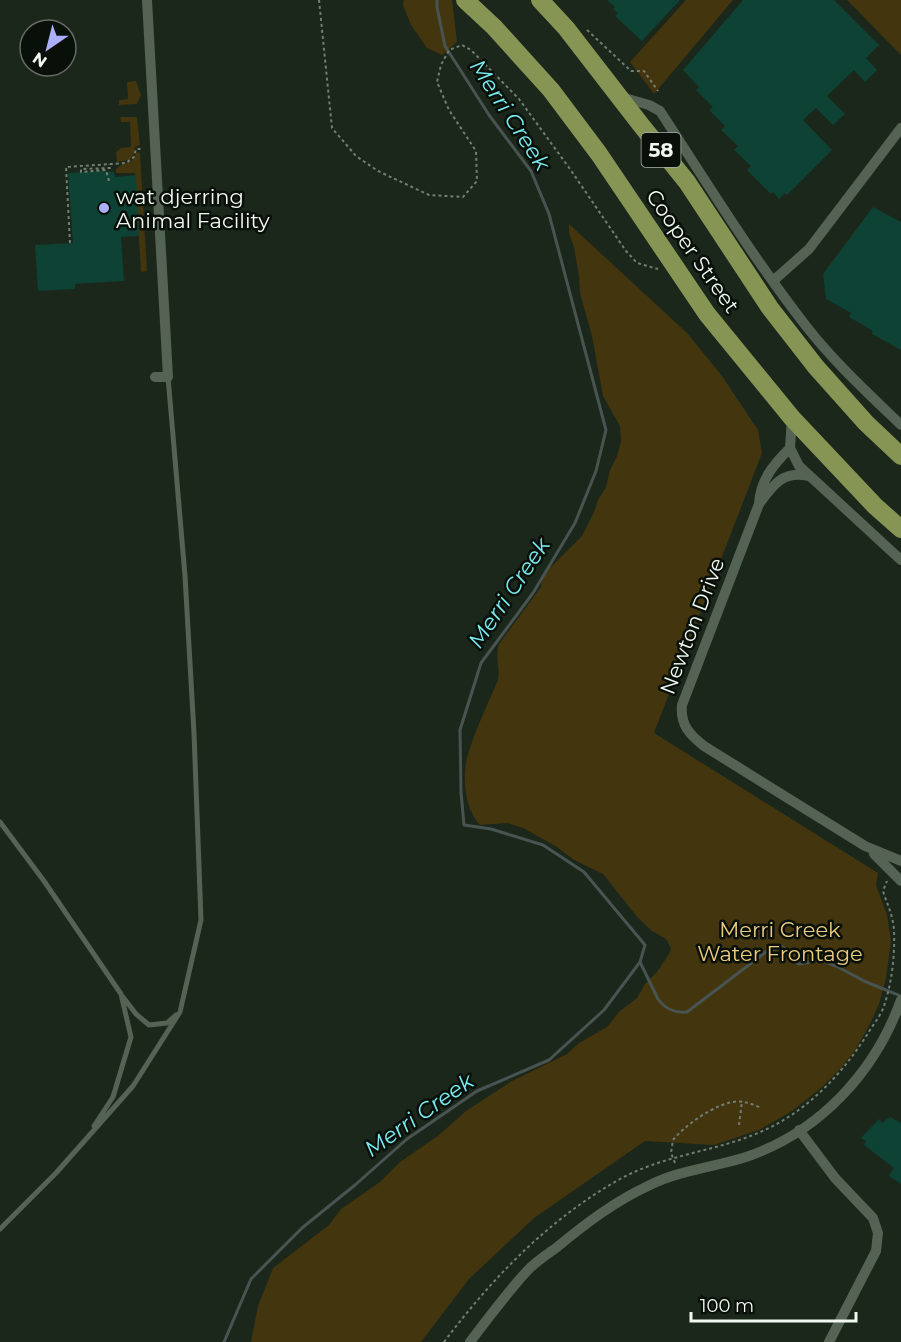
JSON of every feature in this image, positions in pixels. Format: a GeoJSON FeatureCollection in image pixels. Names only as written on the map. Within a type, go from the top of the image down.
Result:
{"type":"FeatureCollection","features":[{"type":"Feature","properties":{"kind":"main road","name":"Cooper Street"},"geometry":{"type":"LineString","coordinates":[[465,0],[494,27],[551,90],[599,154],[707,315],[792,418],[875,506],[901,529]]}},
{"type":"Feature","properties":{"kind":"main road","name":"Cooper Street"},"geometry":{"type":"LineString","coordinates":[[540,0],[566,27],[687,183],[774,314],[823,375],[866,423],[901,456]]}},
{"type":"Feature","properties":{"kind":"street"},"geometry":{"type":"LineString","coordinates":[[147,0],[168,377],[155,377]]}},
{"type":"Feature","properties":{"kind":"street"},"geometry":{"type":"LineString","coordinates":[[621,97],[649,105],[660,111],[773,281],[807,327],[844,369],[901,425]]}},
{"type":"Feature","properties":{"kind":"street"},"geometry":{"type":"LineString","coordinates":[[773,281],[809,249],[901,128]]}},
{"type":"Feature","properties":{"kind":"street"},"geometry":{"type":"LineString","coordinates":[[792,418],[790,448],[799,466],[901,560]]}},
{"type":"Feature","properties":{"kind":"street","name":"Newton Drive"},"geometry":{"type":"LineString","coordinates":[[790,448],[769,471],[761,487],[759,504],[682,705],[685,728],[704,746],[865,846],[901,861]]}},
{"type":"Feature","properties":{"kind":"street","name":"Newton Drive"},"geometry":{"type":"LineString","coordinates":[[759,504],[775,483],[785,476],[796,474],[808,476]]}},
{"type":"Feature","properties":{"kind":"street","name":"Newton Drive"},"geometry":{"type":"LineString","coordinates":[[865,846],[896,879]]}},
{"type":"Feature","properties":{"kind":"street"},"geometry":{"type":"LineString","coordinates":[[470,1342],[529,1269],[597,1215],[650,1185],[679,1174],[770,1148],[829,1109],[855,1082],[881,1046],[901,1000]]}},
{"type":"Feature","properties":{"kind":"street"},"geometry":{"type":"LineString","coordinates":[[799,1130],[835,1178],[873,1218],[878,1233],[876,1251],[829,1342]]}},
{"type":"Feature","properties":{"kind":"lane"},"geometry":{"type":"LineString","coordinates":[[0,1229],[56,1173],[133,1086],[180,1012],[201,920],[186,587],[168,377]]}},
{"type":"Feature","properties":{"kind":"lane"},"geometry":{"type":"LineString","coordinates":[[0,822],[44,881],[136,1014],[149,1025],[166,1023],[180,1012]]}},
{"type":"Feature","properties":{"kind":"lane"},"geometry":{"type":"LineString","coordinates":[[84,1142],[113,1097],[131,1037],[121,994]]}},
{"type":"Feature","properties":{"kind":"path"},"geometry":{"type":"LineString","coordinates":[[319,0],[332,128],[356,156],[378,171],[429,195],[464,197],[477,182],[476,151],[448,110],[437,82],[441,65],[449,50],[462,45],[471,50],[519,99],[626,251],[637,262],[658,269],[679,271]]}},
{"type":"Feature","properties":{"kind":"path"},"geometry":{"type":"LineString","coordinates":[[582,25],[631,71],[644,71],[658,91]]}},
{"type":"Feature","properties":{"kind":"path"},"geometry":{"type":"LineString","coordinates":[[109,181],[106,171],[81,172],[81,169],[129,162],[134,157],[136,149],[141,149]]}},
{"type":"Feature","properties":{"kind":"path"},"geometry":{"type":"LineString","coordinates":[[109,166],[110,172]]}},
{"type":"Feature","properties":{"kind":"path"},"geometry":{"type":"LineString","coordinates":[[70,243],[66,167],[109,166]]}},
{"type":"Feature","properties":{"kind":"path"},"geometry":{"type":"LineString","coordinates":[[883,1008],[892,977],[894,930],[891,909],[883,888],[896,879]]}},
{"type":"Feature","properties":{"kind":"path"},"geometry":{"type":"LineString","coordinates":[[739,1125],[742,1101]]}},
{"type":"Feature","properties":{"kind":"path"},"geometry":{"type":"LineString","coordinates":[[679,1174],[671,1146],[678,1134],[724,1104],[742,1101],[761,1108]]}},
{"type":"Feature","properties":{"kind":"green space"},"geometry":{"type":"Polygon","coordinates":[[[404,0],[452,0],[457,42],[442,55],[427,48],[411,25],[403,5],[404,0]]]}},
{"type":"Feature","properties":{"kind":"green space"},"geometry":{"type":"Polygon","coordinates":[[[686,0],[733,0],[654,94],[630,62],[686,0]]]}},
{"type":"Feature","properties":{"kind":"green space"},"geometry":{"type":"Polygon","coordinates":[[[847,0],[901,0],[901,55],[847,0]]]}},
{"type":"Feature","properties":{"kind":"green space"},"geometry":{"type":"Polygon","coordinates":[[[136,81],[141,95],[137,104],[119,105],[119,100],[128,99],[127,82],[136,81]]]}},
{"type":"Feature","properties":{"kind":"green space"},"geometry":{"type":"Polygon","coordinates":[[[120,117],[137,117],[140,145],[135,147],[130,160],[117,162],[116,152],[121,148],[131,147],[130,122],[121,122],[120,117]]]}},
{"type":"Feature","properties":{"kind":"green space"},"geometry":{"type":"Polygon","coordinates":[[[137,152],[140,153],[147,271],[141,272],[135,173],[116,173],[116,169],[121,165],[132,161],[137,152]]]}},
{"type":"Feature","properties":{"kind":"green space","name":"Merri Creek Water Frontage"},"geometry":{"type":"Polygon","coordinates":[[[569,224],[687,333],[722,376],[758,430],[762,453],[654,733],[878,873],[876,885],[887,915],[891,941],[886,978],[879,1004],[856,1049],[841,1068],[821,1088],[792,1111],[759,1130],[714,1145],[645,1141],[534,1218],[469,1279],[421,1342],[251,1342],[258,1306],[273,1268],[329,1225],[341,1209],[380,1182],[400,1162],[439,1135],[466,1111],[512,1081],[567,1054],[579,1043],[607,1027],[619,1012],[637,998],[645,984],[657,972],[671,948],[666,939],[652,931],[638,918],[603,874],[574,860],[557,847],[523,828],[507,823],[480,825],[471,811],[466,793],[467,758],[498,680],[499,644],[541,587],[545,573],[582,536],[606,487],[621,442],[620,426],[603,396],[592,336],[580,293],[569,224]]]}},
{"type":"Feature","properties":{"kind":"building"},"geometry":{"type":"Polygon","coordinates":[[[607,0],[680,0],[642,41],[615,16],[618,13],[613,9],[615,7],[607,0]]]}},
{"type":"Feature","properties":{"kind":"building"},"geometry":{"type":"Polygon","coordinates":[[[743,0],[834,0],[879,45],[866,58],[877,70],[865,82],[854,70],[827,96],[845,114],[833,125],[816,108],[803,120],[832,150],[787,195],[785,193],[779,199],[747,170],[751,166],[734,150],[738,146],[721,130],[725,126],[709,110],[713,107],[696,90],[699,87],[683,70],[743,0]]]}},
{"type":"Feature","properties":{"kind":"building","name":"wat djerring Animal Facility"},"geometry":{"type":"Polygon","coordinates":[[[114,172],[115,177],[136,175],[139,236],[121,237],[124,281],[75,284],[75,289],[38,291],[35,245],[73,243],[68,173],[114,172]]]}},
{"type":"Feature","properties":{"kind":"building"},"geometry":{"type":"Polygon","coordinates":[[[873,207],[901,222],[901,350],[872,334],[873,331],[849,317],[851,313],[826,299],[823,274],[873,207]]]}},
{"type":"Feature","properties":{"kind":"building"},"geometry":{"type":"Polygon","coordinates":[[[890,1117],[901,1123],[901,1184],[889,1176],[894,1168],[864,1145],[866,1141],[861,1138],[879,1119],[882,1123],[890,1117]]]}},
{"type":"Feature","properties":{"kind":"waterway","name":"Merri Creek"},"geometry":{"type":"LineString","coordinates":[[224,1342],[251,1279],[302,1228],[407,1139],[477,1091],[549,1060],[604,1010],[640,962],[645,945],[584,872],[543,845],[491,829],[464,825],[460,730],[481,663],[533,593],[575,523],[596,471],[606,430],[549,214],[531,171],[489,115],[445,46],[437,0]]}},
{"type":"Feature","properties":{"kind":"waterway"},"geometry":{"type":"LineString","coordinates":[[640,962],[658,999],[667,1008],[678,1012],[687,1012],[767,951],[783,947],[799,964],[821,960],[901,996]]}},
{"type":"Feature","properties":{"kind":"place","name":"wat djerring Animal Facility"},"geometry":{"type":"Point","coordinates":[104,208]}}]}
